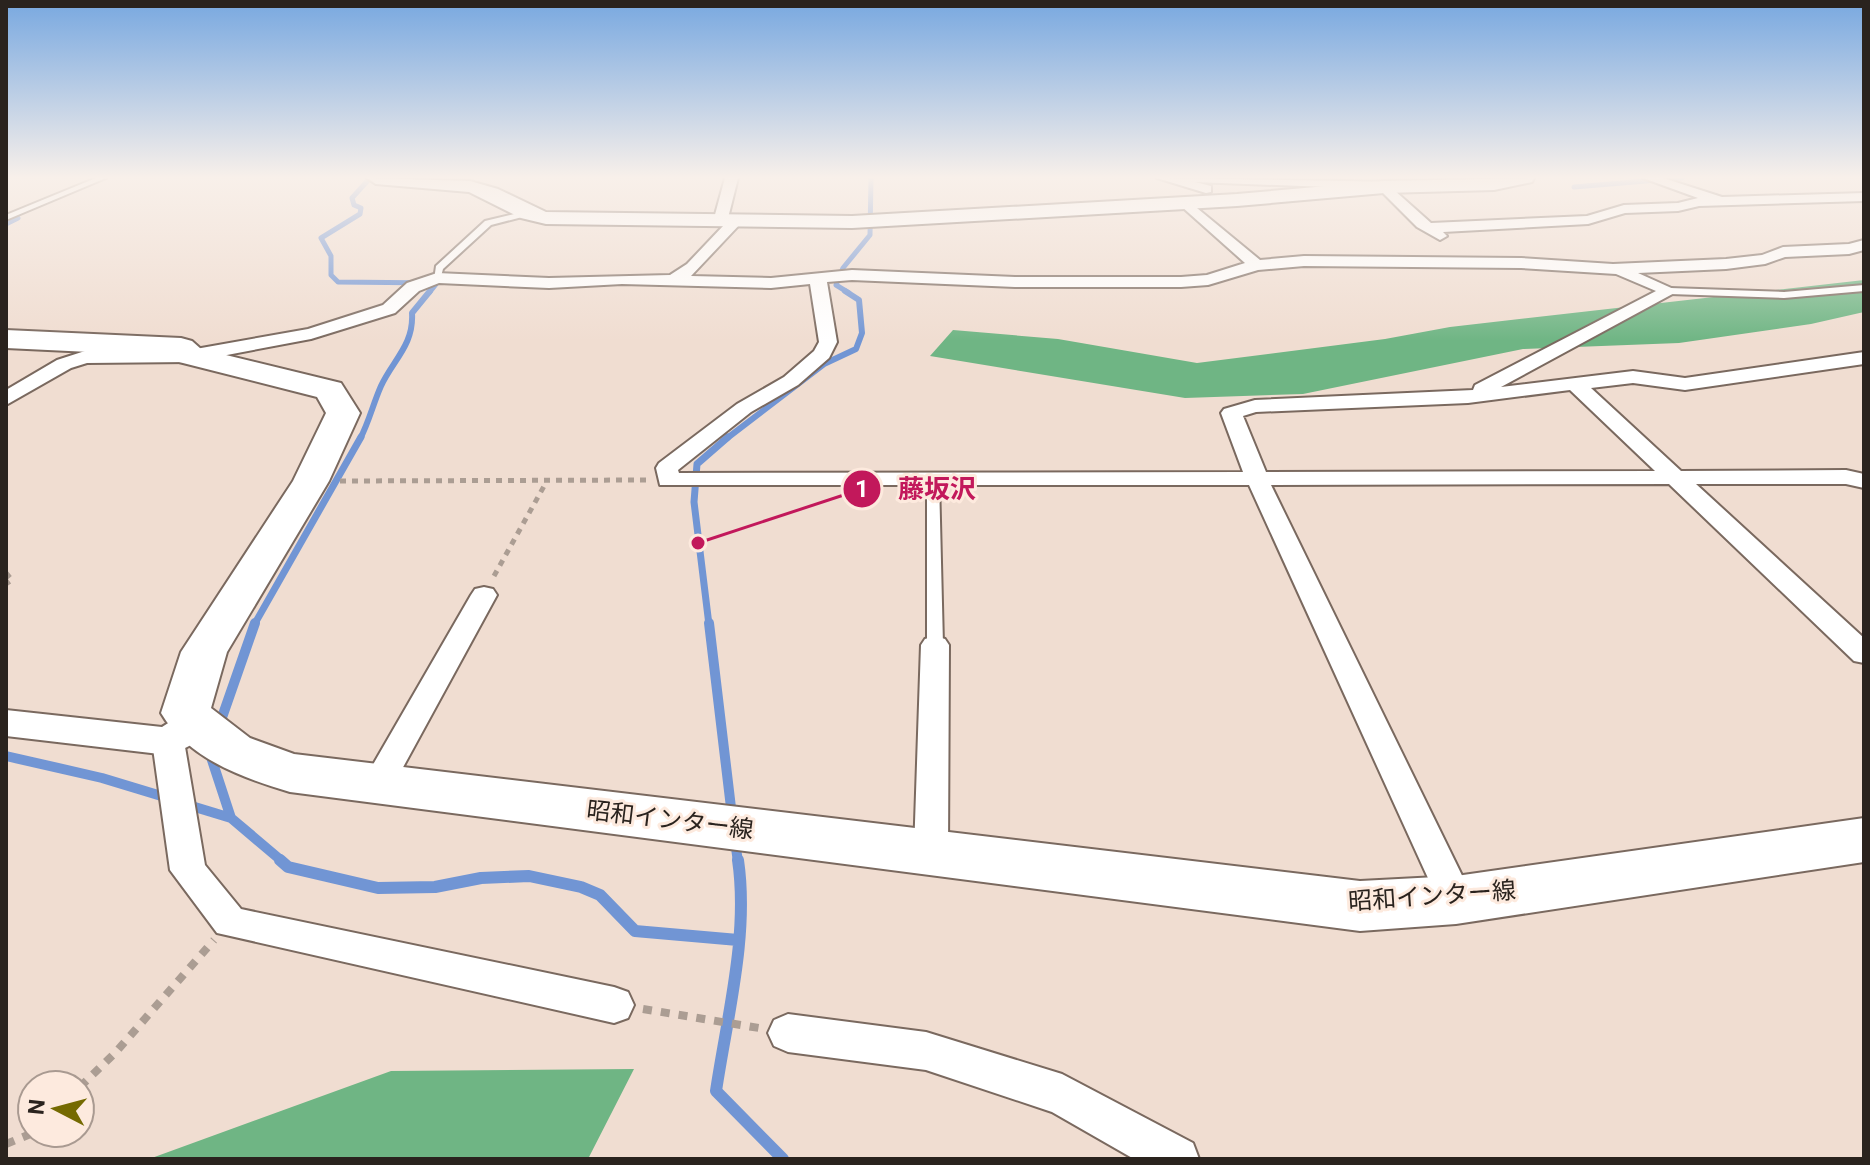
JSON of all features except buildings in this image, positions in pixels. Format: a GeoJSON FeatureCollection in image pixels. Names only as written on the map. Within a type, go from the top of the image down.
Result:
{"type":"FeatureCollection","features":[{"type":"Feature","properties":{"kind":"main road"},"geometry":{"type":"LineString","coordinates":[[6,339],[181,347],[190,356],[330,390],[343,413],[311,481],[204,652],[182,732]]}},
{"type":"Feature","properties":{"kind":"main road","name":"昭和インター線"},"geometry":{"type":"LineString","coordinates":[[182,732],[290,773],[1360,906],[1456,900],[1864,840]]}},
{"type":"Feature","properties":{"kind":"street"},"geometry":{"type":"LineString","coordinates":[[674,280],[693,267],[720,232]]}},
{"type":"Feature","properties":{"kind":"street"},"geometry":{"type":"LineString","coordinates":[[1219,232],[1256,265]]}},
{"type":"Feature","properties":{"kind":"street"},"geometry":{"type":"LineString","coordinates":[[1435,232],[1470,254],[1470,263]]}},
{"type":"Feature","properties":{"kind":"street"},"geometry":{"type":"LineString","coordinates":[[6,399],[64,364],[85,357],[190,356],[311,334],[389,309],[413,287],[437,278],[549,283],[591,279],[771,283],[852,275],[1015,282],[1181,282],[1208,280],[1256,265],[1304,261],[1613,269],[1726,264],[1765,259],[1783,252],[1864,245]]}},
{"type":"Feature","properties":{"kind":"street"},"geometry":{"type":"LineString","coordinates":[[1613,269],[1670,291]]}},
{"type":"Feature","properties":{"kind":"street"},"geometry":{"type":"LineString","coordinates":[[818,280],[828,342],[822,354],[791,381],[744,408],[667,468],[668,480],[1258,481],[1846,477],[1864,481]]}},
{"type":"Feature","properties":{"kind":"street"},"geometry":{"type":"LineString","coordinates":[[1468,397],[1670,291]]}},
{"type":"Feature","properties":{"kind":"street"},"geometry":{"type":"LineString","coordinates":[[1456,900],[1258,481],[1231,413],[1255,406],[1468,397],[1633,377],[1685,384],[1864,358]]}},
{"type":"Feature","properties":{"kind":"street"},"geometry":{"type":"LineString","coordinates":[[1575,384],[1864,654]]}},
{"type":"Feature","properties":{"kind":"street"},"geometry":{"type":"LineString","coordinates":[[378,784],[484,595]]}},
{"type":"Feature","properties":{"kind":"street"},"geometry":{"type":"LineString","coordinates":[[931,852],[935,645]]}},
{"type":"Feature","properties":{"kind":"street"},"geometry":{"type":"LineString","coordinates":[[6,723],[182,732],[188,870],[230,922],[614,1005]]}},
{"type":"Feature","properties":{"kind":"street"},"geometry":{"type":"LineString","coordinates":[[788,1033],[926,1051],[1062,1095],[1177,1159]]}},
{"type":"Feature","properties":{"kind":"lane"},"geometry":{"type":"LineString","coordinates":[[437,278],[439,268],[478,232]]}},
{"type":"Feature","properties":{"kind":"lane"},"geometry":{"type":"LineString","coordinates":[[1670,291],[1784,295],[1864,288]]}},
{"type":"Feature","properties":{"kind":"lane"},"geometry":{"type":"LineString","coordinates":[[933,479],[935,645]]}},
{"type":"Feature","properties":{"kind":"path"},"geometry":{"type":"LineString","coordinates":[[484,595],[548,479]]}},
{"type":"Feature","properties":{"kind":"path"},"geometry":{"type":"LineString","coordinates":[[311,481],[668,480]]}},
{"type":"Feature","properties":{"kind":"path"},"geometry":{"type":"LineString","coordinates":[[6,573],[12,580],[6,584]]}},
{"type":"Feature","properties":{"kind":"path"},"geometry":{"type":"LineString","coordinates":[[96,1071],[230,922]]}},
{"type":"Feature","properties":{"kind":"path"},"geometry":{"type":"LineString","coordinates":[[614,1005],[788,1033]]}},
{"type":"Feature","properties":{"kind":"green space"},"geometry":{"type":"Polygon","coordinates":[[[1864,280],[1864,312],[1811,324],[1679,343],[1523,349],[1303,394],[1185,398],[930,356],[953,330],[1058,339],[1197,363],[1385,339],[1450,327],[1864,280]]]}},
{"type":"Feature","properties":{"kind":"green space"},"geometry":{"type":"Polygon","coordinates":[[[634,1069],[588,1159],[149,1159],[391,1071],[634,1069]]]}},
{"type":"Feature","properties":{"kind":"waterway"},"geometry":{"type":"LineString","coordinates":[[330,232],[321,238],[331,256],[331,275],[338,282],[437,283],[429,293]]}},
{"type":"Feature","properties":{"kind":"waterway"},"geometry":{"type":"LineString","coordinates":[[849,293],[836,285],[843,268],[870,232]]}},
{"type":"Feature","properties":{"kind":"waterway"},"geometry":{"type":"LineString","coordinates":[[361,438],[381,386],[410,334],[412,313],[430,291]]}},
{"type":"Feature","properties":{"kind":"waterway"},"geometry":{"type":"LineString","coordinates":[[726,439],[824,364],[856,349],[862,333],[859,300],[845,291]]}},
{"type":"Feature","properties":{"kind":"waterway"},"geometry":{"type":"LineString","coordinates":[[709,625],[694,502],[697,464],[728,437]]}},
{"type":"Feature","properties":{"kind":"waterway"},"geometry":{"type":"LineString","coordinates":[[255,624],[361,438]]}},
{"type":"Feature","properties":{"kind":"waterway"},"geometry":{"type":"LineString","coordinates":[[709,623],[732,816]]}},
{"type":"Feature","properties":{"kind":"waterway"},"geometry":{"type":"LineString","coordinates":[[219,726],[255,624]]}},
{"type":"Feature","properties":{"kind":"waterway"},"geometry":{"type":"LineString","coordinates":[[210,754],[231,818]]}},
{"type":"Feature","properties":{"kind":"waterway"},"geometry":{"type":"LineString","coordinates":[[6,756],[102,778],[168,798]]}},
{"type":"Feature","properties":{"kind":"waterway"},"geometry":{"type":"LineString","coordinates":[[185,804],[231,818]]}},
{"type":"Feature","properties":{"kind":"waterway"},"geometry":{"type":"LineString","coordinates":[[231,818],[283,862]]}},
{"type":"Feature","properties":{"kind":"waterway"},"geometry":{"type":"LineString","coordinates":[[735,841],[738,862]]}},
{"type":"Feature","properties":{"kind":"waterway"},"geometry":{"type":"LineString","coordinates":[[280,860],[288,867],[378,888],[435,887],[481,878],[529,876],[581,887],[600,895],[635,931],[738,940]]}},
{"type":"Feature","properties":{"kind":"waterway"},"geometry":{"type":"LineString","coordinates":[[738,860],[741,888],[739,947],[716,1091],[783,1159]]}},
{"type":"Feature","properties":{"kind":"place","name":"藤坂沢"},"geometry":{"type":"Point","coordinates":[698,543]}}]}
